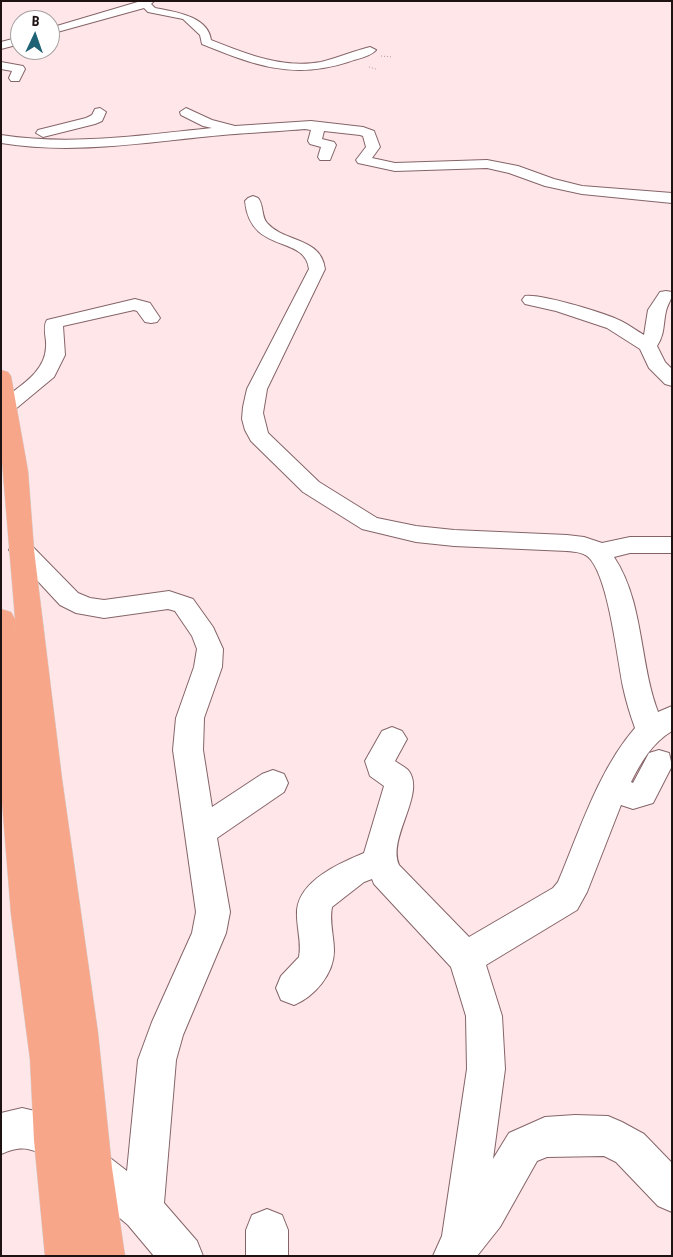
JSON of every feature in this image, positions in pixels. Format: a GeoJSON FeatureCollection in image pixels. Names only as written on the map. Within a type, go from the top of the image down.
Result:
{"type":"FeatureCollection","features":[{"type":"Feature","properties":{"kind":"highway"},"geometry":{"type":"LineString","coordinates":[[1,376],[16,471],[21,550],[46,779],[79,1033],[91,1168],[103,1256]]}},
{"type":"Feature","properties":{"kind":"highway"},"geometry":{"type":"LineString","coordinates":[[1,619],[29,914],[50,1059],[55,1140],[67,1256]]}},
{"type":"Feature","properties":{"kind":"street"},"geometry":{"type":"LineString","coordinates":[[87,26],[144,2],[152,10],[186,17],[205,34],[206,42],[252,58],[287,67],[341,62],[370,50]]}},
{"type":"Feature","properties":{"kind":"street"},"geometry":{"type":"LineString","coordinates":[[87,26],[110,26]]}},
{"type":"Feature","properties":{"kind":"street"},"geometry":{"type":"LineString","coordinates":[[1,65],[19,69],[16,78]]}},
{"type":"Feature","properties":{"kind":"street"},"geometry":{"type":"LineString","coordinates":[[22,144],[40,133],[60,130],[92,121],[97,118],[100,112]]}},
{"type":"Feature","properties":{"kind":"street"},"geometry":{"type":"LineString","coordinates":[[186,112],[208,123],[229,127],[229,130]]}},
{"type":"Feature","properties":{"kind":"street"},"geometry":{"type":"LineString","coordinates":[[1,139],[22,144],[94,144],[229,130],[311,125],[366,132],[373,146],[363,160],[389,167],[487,164],[513,169],[561,186],[605,194],[667,194]]}},
{"type":"Feature","properties":{"kind":"street"},"geometry":{"type":"LineString","coordinates":[[311,125],[318,128],[315,141],[329,145],[325,157]]}},
{"type":"Feature","properties":{"kind":"street"},"geometry":{"type":"LineString","coordinates":[[140,138],[163,142]]}},
{"type":"Feature","properties":{"kind":"street"},"geometry":{"type":"LineString","coordinates":[[605,194],[623,186],[622,183],[611,179]]}},
{"type":"Feature","properties":{"kind":"street"},"geometry":{"type":"LineString","coordinates":[[561,293],[601,306],[605,310],[607,321]]}},
{"type":"Feature","properties":{"kind":"street"},"geometry":{"type":"LineString","coordinates":[[648,346],[655,330],[655,314],[658,305],[666,296]]}},
{"type":"Feature","properties":{"kind":"street"},"geometry":{"type":"LineString","coordinates":[[532,300],[607,321],[641,340],[648,346],[656,364],[672,380]]}},
{"type":"Feature","properties":{"kind":"street"},"geometry":{"type":"LineString","coordinates":[[6,407],[47,373],[57,353],[54,324],[135,304],[144,307],[151,318]]}},
{"type":"Feature","properties":{"kind":"street"},"geometry":{"type":"LineString","coordinates":[[599,552],[630,545],[672,545]]}},
{"type":"Feature","properties":{"kind":"street"},"geometry":{"type":"LineString","coordinates":[[21,550],[69,599],[85,607],[104,609],[169,600],[184,605],[204,634],[210,649],[208,667],[190,718],[188,750],[213,912],[209,932],[165,1034],[157,1060],[143,1210]]}},
{"type":"Feature","properties":{"kind":"street"},"geometry":{"type":"LineString","coordinates":[[466,958],[565,899],[570,892],[613,788],[630,754],[661,724]]}},
{"type":"Feature","properties":{"kind":"street"},"geometry":{"type":"LineString","coordinates":[[392,738],[380,761],[381,767],[397,779],[399,785],[380,849],[380,861],[386,874],[466,958],[484,1016],[486,1069],[458,1248]]}},
{"type":"Feature","properties":{"kind":"street"},"geometry":{"type":"LineString","coordinates":[[613,788],[633,796],[642,794],[659,762]]}},
{"type":"Feature","properties":{"kind":"street"},"geometry":{"type":"LineString","coordinates":[[202,831],[273,783]]}},
{"type":"Feature","properties":{"kind":"street"},"geometry":{"type":"LineString","coordinates":[[294,988],[314,965],[317,952],[314,909],[319,897],[353,872],[380,861]]}},
{"type":"Feature","properties":{"kind":"street"},"geometry":{"type":"LineString","coordinates":[[1,1134],[6,1131],[32,1128],[55,1140]]}},
{"type":"Feature","properties":{"kind":"street"},"geometry":{"type":"LineString","coordinates":[[458,1248],[485,1212],[523,1147],[545,1137],[575,1134],[608,1136],[630,1148],[672,1192]]}},
{"type":"Feature","properties":{"kind":"street"},"geometry":{"type":"LineString","coordinates":[[91,1168],[143,1210],[182,1256]]}},
{"type":"Feature","properties":{"kind":"lane"},"geometry":{"type":"LineString","coordinates":[[60,29],[87,26]]}},
{"type":"Feature","properties":{"kind":"lane"},"geometry":{"type":"LineString","coordinates":[[253,201],[256,218],[268,233],[302,246],[313,254],[318,262],[317,269],[257,389],[252,415],[253,427],[259,436],[311,487],[370,524],[416,534],[454,538],[585,545],[599,552],[608,568],[620,606],[640,702],[661,724]]}}]}
